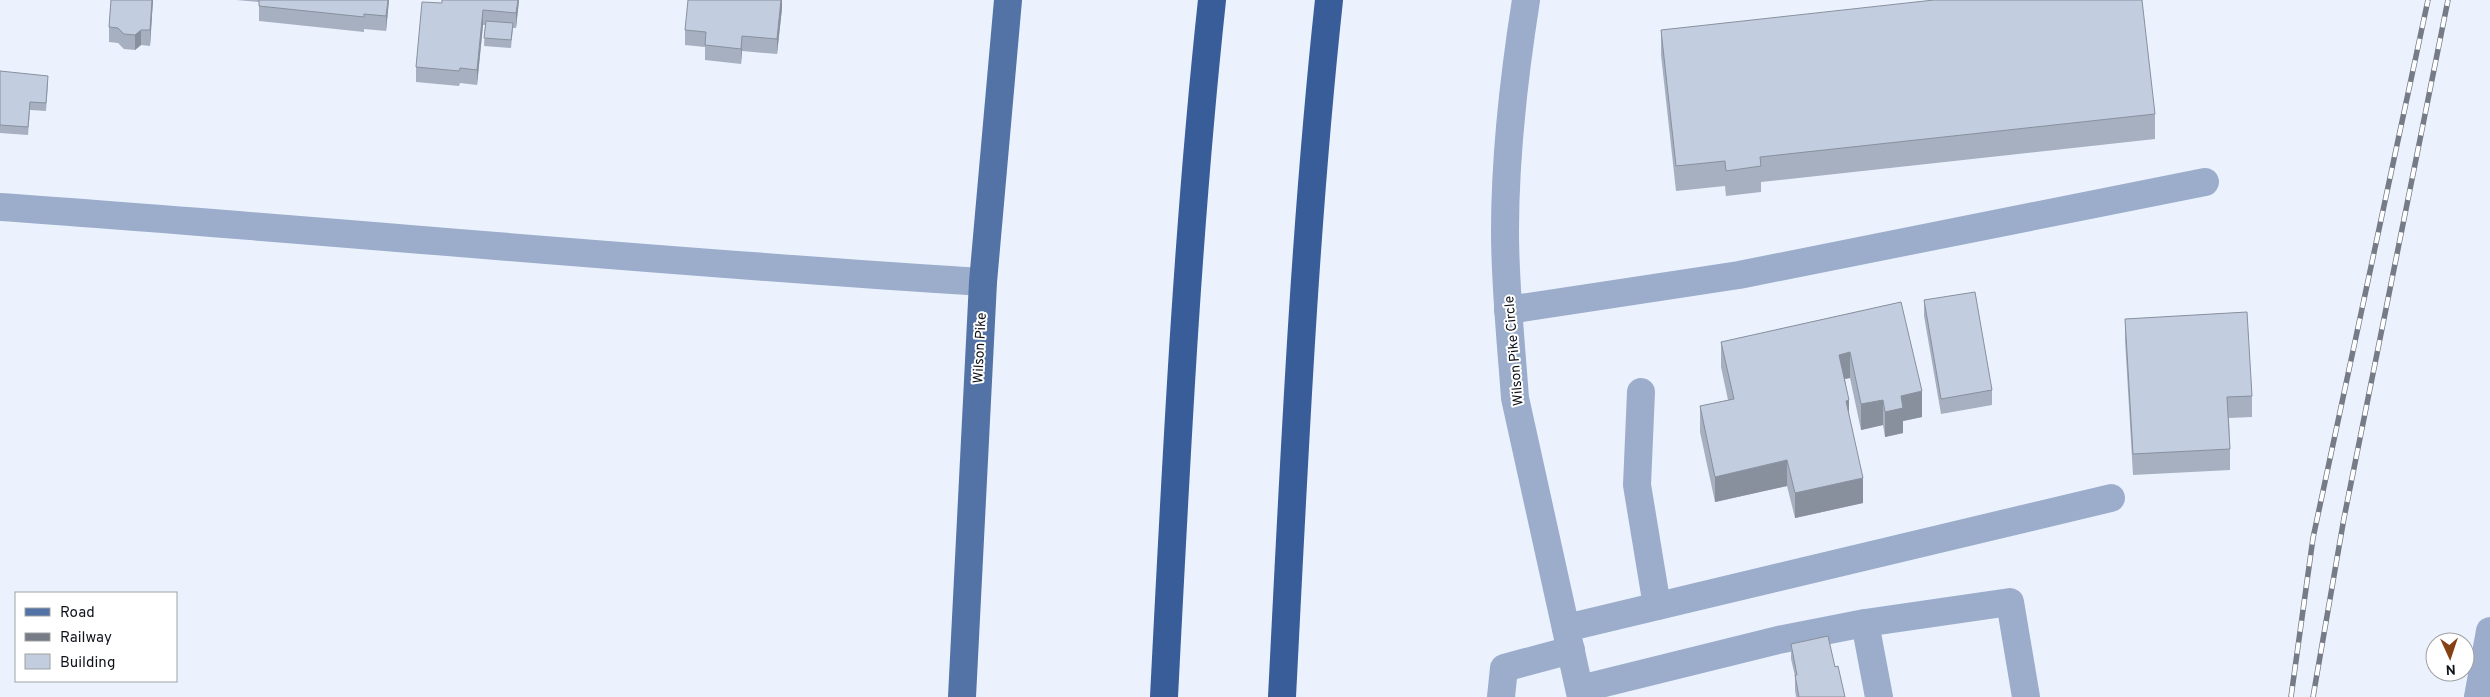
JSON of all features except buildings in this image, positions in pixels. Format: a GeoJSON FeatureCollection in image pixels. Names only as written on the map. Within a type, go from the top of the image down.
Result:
{"type":"FeatureCollection","features":[{"type":"Feature","properties":{"kind":"highway"},"geometry":{"type":"LineString","coordinates":[[1164,697],[1183,336],[1196,147],[1212,0]]}},
{"type":"Feature","properties":{"kind":"highway"},"geometry":{"type":"LineString","coordinates":[[1282,697],[1302,308],[1315,127],[1329,0]]}},
{"type":"Feature","properties":{"kind":"main road","name":"Wilson Pike"},"geometry":{"type":"LineString","coordinates":[[962,697],[982,282],[1008,0]]}},
{"type":"Feature","properties":{"kind":"street","name":"Wilson Pike Circle"},"geometry":{"type":"LineString","coordinates":[[1526,0],[1513,97],[1507,178],[1505,230],[1508,310],[1515,398],[1581,693]]}},
{"type":"Feature","properties":{"kind":"street"},"geometry":{"type":"LineString","coordinates":[[1508,310],[1738,276],[2205,182]]}},
{"type":"Feature","properties":{"kind":"street"},"geometry":{"type":"LineString","coordinates":[[0,207],[209,221],[670,261],[982,282]]}},
{"type":"Feature","properties":{"kind":"street"},"geometry":{"type":"LineString","coordinates":[[1641,392],[1637,485],[1657,606]]}},
{"type":"Feature","properties":{"kind":"street"},"geometry":{"type":"LineString","coordinates":[[1502,697],[1504,668],[1568,639],[1657,606],[2111,498]]}},
{"type":"Feature","properties":{"kind":"street"},"geometry":{"type":"LineString","coordinates":[[1581,693],[1778,640],[1865,623],[2010,602],[2026,697]]}},
{"type":"Feature","properties":{"kind":"street"},"geometry":{"type":"LineString","coordinates":[[1865,623],[1879,697]]}},
{"type":"Feature","properties":{"kind":"street"},"geometry":{"type":"LineString","coordinates":[[2478,697],[2490,631]]}},
{"type":"Feature","properties":{"kind":"railway"},"geometry":{"type":"LineString","coordinates":[[2291,697],[2313,538],[2428,0]]}},
{"type":"Feature","properties":{"kind":"railway"},"geometry":{"type":"LineString","coordinates":[[2313,697],[2344,518],[2448,0]]}}]}
